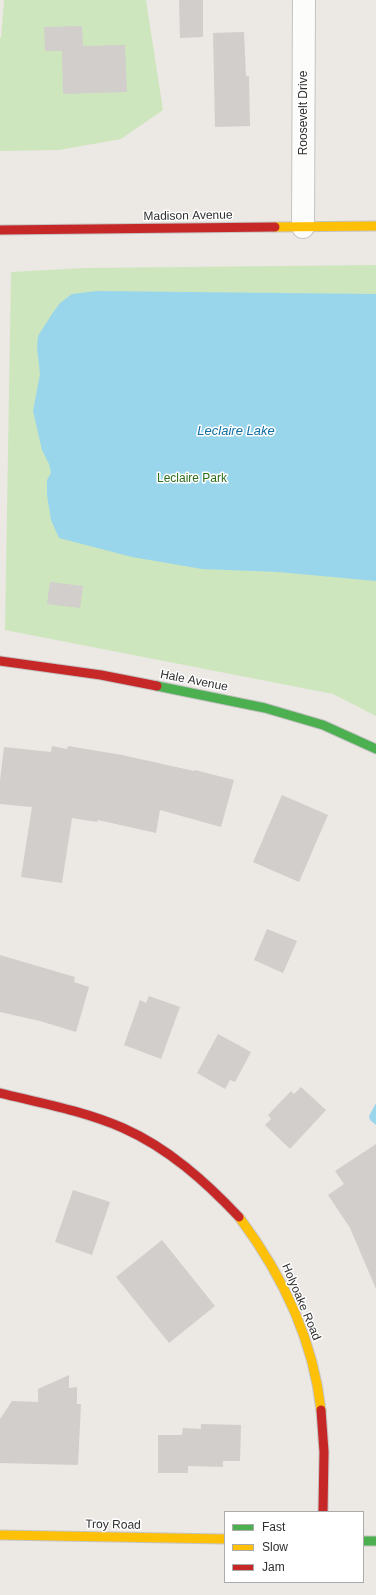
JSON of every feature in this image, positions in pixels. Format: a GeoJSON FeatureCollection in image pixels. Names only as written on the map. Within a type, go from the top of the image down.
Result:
{"type":"FeatureCollection","features":[{"type":"Feature","properties":{"kind":"street","name":"Roosevelt Drive"},"geometry":{"type":"LineString","coordinates":[[303,227],[304,0]]}},
{"type":"Feature","properties":{"kind":"street","name":"Madison Avenue"},"geometry":{"type":"LineString","coordinates":[[0,230],[376,226]]}},
{"type":"Feature","properties":{"kind":"street","name":"Hale Avenue"},"geometry":{"type":"LineString","coordinates":[[0,661],[102,675],[264,708],[323,725],[376,749]]}},
{"type":"Feature","properties":{"kind":"street","name":"Holyoake Road"},"geometry":{"type":"LineString","coordinates":[[0,1093],[70,1110],[123,1129],[172,1155],[208,1184],[240,1217],[272,1263],[291,1301],[307,1346],[319,1392],[324,1448],[322,1511]]}},
{"type":"Feature","properties":{"kind":"street","name":"Troy Road"},"geometry":{"type":"LineString","coordinates":[[0,1535],[224,1539]]}},
{"type":"Feature","properties":{"kind":"street"},"geometry":{"type":"LineString","coordinates":[[364,1541],[376,1541]]}},
{"type":"Feature","properties":{"kind":"green space"},"geometry":{"type":"Polygon","coordinates":[[[4,0],[146,0],[163,110],[121,139],[59,150],[0,151],[0,38],[4,0]]]}},
{"type":"Feature","properties":{"kind":"green space","name":"Leclaire Lake"},"geometry":{"type":"Polygon","coordinates":[[[376,265],[376,716],[333,694],[5,630],[11,272],[84,268],[376,265]]]}},
{"type":"Feature","properties":{"kind":"water","name":"Leclaire Lake"},"geometry":{"type":"Polygon","coordinates":[[[97,291],[376,294],[376,581],[278,572],[202,569],[132,557],[59,538],[51,520],[47,495],[47,480],[51,473],[49,464],[42,450],[33,411],[40,374],[37,348],[38,336],[60,303],[72,294],[97,291]]]}},
{"type":"Feature","properties":{"kind":"water"},"geometry":{"type":"Polygon","coordinates":[[[376,1103],[376,1125],[370,1120],[369,1116],[376,1103]]]}},
{"type":"Feature","properties":{"kind":"building"},"geometry":{"type":"Polygon","coordinates":[[[179,0],[203,0],[203,37],[180,38],[179,0]]]}},
{"type":"Feature","properties":{"kind":"building"},"geometry":{"type":"Polygon","coordinates":[[[82,26],[83,46],[125,45],[127,92],[63,94],[62,51],[45,51],[44,27],[82,26]]]}},
{"type":"Feature","properties":{"kind":"building"},"geometry":{"type":"Polygon","coordinates":[[[244,32],[246,76],[249,76],[250,126],[215,127],[213,33],[244,32]]]}},
{"type":"Feature","properties":{"kind":"building"},"geometry":{"type":"Polygon","coordinates":[[[50,582],[83,586],[80,608],[47,604],[50,582]]]}},
{"type":"Feature","properties":{"kind":"building"},"geometry":{"type":"Polygon","coordinates":[[[52,746],[67,749],[68,746],[122,755],[195,770],[234,780],[221,827],[160,810],[156,833],[98,820],[97,822],[72,818],[62,883],[21,877],[32,807],[0,804],[0,781],[4,747],[51,752],[52,746]]]}},
{"type":"Feature","properties":{"kind":"building"},"geometry":{"type":"Polygon","coordinates":[[[282,795],[328,815],[299,882],[253,862],[282,795]]]}},
{"type":"Feature","properties":{"kind":"building"},"geometry":{"type":"Polygon","coordinates":[[[267,929],[297,941],[283,973],[254,960],[267,929]]]}},
{"type":"Feature","properties":{"kind":"building"},"geometry":{"type":"Polygon","coordinates":[[[0,955],[75,977],[74,982],[89,987],[76,1032],[40,1021],[0,1012],[0,955]]]}},
{"type":"Feature","properties":{"kind":"building"},"geometry":{"type":"Polygon","coordinates":[[[149,996],[180,1007],[161,1059],[124,1045],[140,1000],[146,1003],[149,996]]]}},
{"type":"Feature","properties":{"kind":"building"},"geometry":{"type":"Polygon","coordinates":[[[218,1034],[251,1052],[235,1082],[230,1080],[225,1089],[197,1073],[218,1034]]]}},
{"type":"Feature","properties":{"kind":"building"},"geometry":{"type":"Polygon","coordinates":[[[301,1087],[326,1110],[290,1149],[265,1125],[271,1119],[268,1115],[291,1091],[294,1094],[301,1087]]]}},
{"type":"Feature","properties":{"kind":"building"},"geometry":{"type":"Polygon","coordinates":[[[376,1144],[376,1289],[350,1228],[328,1195],[344,1184],[335,1171],[376,1144]]]}},
{"type":"Feature","properties":{"kind":"building"},"geometry":{"type":"Polygon","coordinates":[[[73,1190],[110,1202],[92,1255],[55,1242],[73,1190]]]}},
{"type":"Feature","properties":{"kind":"building"},"geometry":{"type":"Polygon","coordinates":[[[162,1240],[215,1306],[169,1343],[116,1277],[162,1240]]]}},
{"type":"Feature","properties":{"kind":"building"},"geometry":{"type":"Polygon","coordinates":[[[69,1375],[69,1388],[77,1387],[77,1404],[81,1404],[78,1465],[0,1463],[0,1419],[12,1401],[38,1402],[38,1389],[69,1375]]]}},
{"type":"Feature","properties":{"kind":"building"},"geometry":{"type":"Polygon","coordinates":[[[201,1424],[241,1425],[240,1461],[223,1461],[223,1467],[188,1466],[188,1473],[158,1473],[158,1435],[182,1435],[183,1428],[201,1429],[201,1424]]]}},
{"type":"Feature","properties":{"kind":"traffic: fast"},"geometry":{"type":"LineString","coordinates":[[157,686],[265,708],[323,725],[376,749]]}},
{"type":"Feature","properties":{"kind":"traffic: fast"},"geometry":{"type":"LineString","coordinates":[[364,1541],[376,1541]]}},
{"type":"Feature","properties":{"kind":"traffic: slow"},"geometry":{"type":"LineString","coordinates":[[275,227],[376,226]]}},
{"type":"Feature","properties":{"kind":"traffic: slow"},"geometry":{"type":"LineString","coordinates":[[239,1217],[268,1261],[293,1308],[303,1332],[311,1358],[321,1410]]}},
{"type":"Feature","properties":{"kind":"traffic: slow"},"geometry":{"type":"LineString","coordinates":[[0,1535],[224,1539]]}},
{"type":"Feature","properties":{"kind":"traffic: jam"},"geometry":{"type":"LineString","coordinates":[[0,230],[275,227]]}},
{"type":"Feature","properties":{"kind":"traffic: jam"},"geometry":{"type":"LineString","coordinates":[[0,661],[101,675],[157,686]]}},
{"type":"Feature","properties":{"kind":"traffic: jam"},"geometry":{"type":"LineString","coordinates":[[0,1093],[93,1117],[140,1136],[171,1155],[185,1166],[239,1217]]}},
{"type":"Feature","properties":{"kind":"traffic: jam"},"geometry":{"type":"LineString","coordinates":[[321,1410],[324,1452],[323,1511]]}},
{"type":"Feature","properties":{"kind":"park label","name":"Leclaire Park"},"geometry":{"type":"Point","coordinates":[192,479]}}]}
